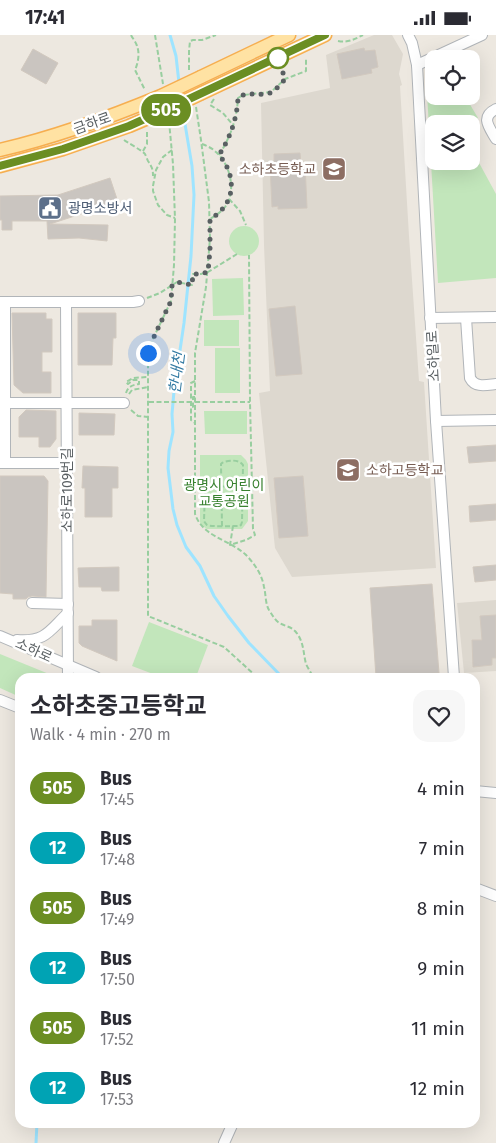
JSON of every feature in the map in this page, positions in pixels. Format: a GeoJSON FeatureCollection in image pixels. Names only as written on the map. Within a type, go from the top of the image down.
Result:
{"type":"FeatureCollection","features":[{"type":"Feature","properties":{"kind":"main road","name":"금하로"},"geometry":{"type":"LineString","coordinates":[[3,148],[64,133],[122,112],[163,94],[196,76],[289,35]]}},
{"type":"Feature","properties":{"kind":"main road","name":"금하로"},"geometry":{"type":"LineString","coordinates":[[0,166],[63,149],[165,115],[204,99],[325,35]]}},
{"type":"Feature","properties":{"kind":"street","name":"소하일로"},"geometry":{"type":"LineString","coordinates":[[408,35],[412,43],[417,65],[436,421],[454,673]]}},
{"type":"Feature","properties":{"kind":"street"},"geometry":{"type":"LineString","coordinates":[[417,65],[482,35]]}},
{"type":"Feature","properties":{"kind":"street"},"geometry":{"type":"LineString","coordinates":[[496,109],[488,115],[487,121],[496,139]]}},
{"type":"Feature","properties":{"kind":"street"},"geometry":{"type":"LineString","coordinates":[[67,463],[2,463],[3,302],[139,301]]}},
{"type":"Feature","properties":{"kind":"street","name":"소하로109번길"},"geometry":{"type":"LineString","coordinates":[[66,302],[68,673]]}},
{"type":"Feature","properties":{"kind":"street"},"geometry":{"type":"LineString","coordinates":[[430,318],[496,317]]}},
{"type":"Feature","properties":{"kind":"street"},"geometry":{"type":"LineString","coordinates":[[466,318],[470,378],[472,383],[477,385],[496,385]]}},
{"type":"Feature","properties":{"kind":"street"},"geometry":{"type":"LineString","coordinates":[[2,403],[124,403]]}},
{"type":"Feature","properties":{"kind":"street"},"geometry":{"type":"LineString","coordinates":[[436,421],[496,420]]}},
{"type":"Feature","properties":{"kind":"street"},"geometry":{"type":"LineString","coordinates":[[10,640],[26,641],[39,639],[49,633],[68,609],[32,603]]}},
{"type":"Feature","properties":{"kind":"street","name":"소하로"},"geometry":{"type":"LineString","coordinates":[[0,636],[87,673]]}},
{"type":"Feature","properties":{"kind":"street"},"geometry":{"type":"LineString","coordinates":[[0,700],[15,706]]}},
{"type":"Feature","properties":{"kind":"street"},"geometry":{"type":"LineString","coordinates":[[480,791],[496,793]]}},
{"type":"Feature","properties":{"kind":"street"},"geometry":{"type":"LineString","coordinates":[[480,890],[496,895]]}},
{"type":"Feature","properties":{"kind":"street"},"geometry":{"type":"LineString","coordinates":[[224,1143],[231,1128]]}},
{"type":"Feature","properties":{"kind":"path"},"geometry":{"type":"LineString","coordinates":[[131,35],[138,51],[139,61],[135,70],[145,90]]}},
{"type":"Feature","properties":{"kind":"path"},"geometry":{"type":"LineString","coordinates":[[155,35],[163,94]]}},
{"type":"Feature","properties":{"kind":"path"},"geometry":{"type":"LineString","coordinates":[[196,76],[189,63],[190,41],[202,40],[216,35]]}},
{"type":"Feature","properties":{"kind":"path"},"geometry":{"type":"LineString","coordinates":[[338,41],[351,41],[363,35]]}},
{"type":"Feature","properties":{"kind":"path"},"geometry":{"type":"LineString","coordinates":[[219,155],[233,125],[238,109],[238,98],[243,95],[271,92],[285,79],[306,71],[306,58]]}},
{"type":"Feature","properties":{"kind":"path"},"geometry":{"type":"LineString","coordinates":[[204,99],[222,113],[233,125]]}},
{"type":"Feature","properties":{"kind":"path"},"geometry":{"type":"LineString","coordinates":[[204,99],[202,144],[209,202],[210,250],[196,345],[195,397],[193,402],[195,407],[194,514],[205,531],[245,554],[255,565],[264,585],[269,609],[278,622],[287,625],[295,631],[303,646],[306,664],[311,673]]}},
{"type":"Feature","properties":{"kind":"path"},"geometry":{"type":"LineString","coordinates":[[165,115],[172,150],[175,219],[171,301],[148,353],[148,616],[224,647],[252,673]]}},
{"type":"Feature","properties":{"kind":"path"},"geometry":{"type":"LineString","coordinates":[[143,151],[147,144],[148,130]]}},
{"type":"Feature","properties":{"kind":"path"},"geometry":{"type":"LineString","coordinates":[[123,140],[143,151],[153,169],[153,191],[158,205],[167,215],[175,219]]}},
{"type":"Feature","properties":{"kind":"path"},"geometry":{"type":"LineString","coordinates":[[202,144],[219,155],[230,174],[231,193],[226,206],[210,219]]}},
{"type":"Feature","properties":{"kind":"path"},"geometry":{"type":"LineString","coordinates":[[153,181],[163,157],[172,150]]}},
{"type":"Feature","properties":{"kind":"path"},"geometry":{"type":"LineString","coordinates":[[229,199],[240,211],[246,225]]}},
{"type":"Feature","properties":{"kind":"path"},"geometry":{"type":"LineString","coordinates":[[139,301],[160,293],[177,282],[192,285],[193,274],[208,272],[237,254]]}},
{"type":"Feature","properties":{"kind":"path"},"geometry":{"type":"LineString","coordinates":[[230,545],[246,540],[254,535],[248,255]]}},
{"type":"Feature","properties":{"kind":"path"},"geometry":{"type":"LineString","coordinates":[[124,403],[127,391],[132,385],[139,384],[139,379],[133,380],[128,384],[126,382],[133,378],[148,377]]}},
{"type":"Feature","properties":{"kind":"path"},"geometry":{"type":"LineString","coordinates":[[195,381],[191,383],[193,402],[191,420],[195,423]]}},
{"type":"Feature","properties":{"kind":"path"},"geometry":{"type":"LineString","coordinates":[[124,403],[132,390],[148,387]]}},
{"type":"Feature","properties":{"kind":"path"},"geometry":{"type":"LineString","coordinates":[[149,402],[250,402]]}},
{"type":"Feature","properties":{"kind":"path"},"geometry":{"type":"LineString","coordinates":[[124,403],[138,416],[148,417]]}},
{"type":"Feature","properties":{"kind":"path"},"geometry":{"type":"LineString","coordinates":[[222,526],[222,487],[222,463],[224,461],[238,461],[243,465],[241,525],[222,526],[209,525],[204,521],[205,490],[207,487],[222,487],[242,487]]}},
{"type":"Feature","properties":{"kind":"path"},"geometry":{"type":"LineString","coordinates":[[230,545],[233,526]]}},
{"type":"Feature","properties":{"kind":"shaded area"},"geometry":{"type":"Polygon","coordinates":[[[374,35],[392,35],[403,54],[399,74],[402,85],[400,86],[409,236],[419,381],[424,382],[436,568],[292,577],[275,548],[259,393],[270,391],[261,103],[330,88],[326,55],[374,35]]]}},
{"type":"Feature","properties":{"kind":"shaded area"},"geometry":{"type":"Polygon","coordinates":[[[496,600],[496,671],[464,673],[457,603],[496,600]]]}},
{"type":"Feature","properties":{"kind":"green space"},"geometry":{"type":"Polygon","coordinates":[[[428,105],[470,105],[476,115],[428,115],[428,105]]]}},
{"type":"Feature","properties":{"kind":"green space"},"geometry":{"type":"Polygon","coordinates":[[[480,165],[496,194],[496,278],[438,283],[431,170],[480,170],[480,165]]]}},
{"type":"Feature","properties":{"kind":"green space"},"geometry":{"type":"Polygon","coordinates":[[[244,226],[255,230],[259,241],[255,252],[244,256],[233,252],[229,241],[233,230],[244,226]]]}},
{"type":"Feature","properties":{"kind":"green space"},"geometry":{"type":"Polygon","coordinates":[[[243,278],[244,315],[213,316],[212,279],[243,278]]]}},
{"type":"Feature","properties":{"kind":"green space"},"geometry":{"type":"Polygon","coordinates":[[[204,320],[239,320],[239,346],[204,346],[204,320]]]}},
{"type":"Feature","properties":{"kind":"green space"},"geometry":{"type":"Polygon","coordinates":[[[215,348],[240,348],[240,393],[215,393],[215,348]]]}},
{"type":"Feature","properties":{"kind":"green space"},"geometry":{"type":"Polygon","coordinates":[[[204,411],[247,411],[247,434],[205,434],[204,411]]]}},
{"type":"Feature","properties":{"kind":"green space","name":"광명시 어린이 교통공원"},"geometry":{"type":"Polygon","coordinates":[[[200,455],[241,455],[246,460],[248,464],[248,521],[242,529],[207,529],[201,525],[200,455]]]}},
{"type":"Feature","properties":{"kind":"green space"},"geometry":{"type":"Polygon","coordinates":[[[149,622],[208,645],[198,673],[150,673],[132,666],[149,622]]]}},
{"type":"Feature","properties":{"kind":"green space"},"geometry":{"type":"Polygon","coordinates":[[[0,654],[47,673],[15,673],[15,695],[0,688],[0,654]]]}},
{"type":"Feature","properties":{"kind":"building"},"geometry":{"type":"Polygon","coordinates":[[[364,48],[365,51],[375,50],[378,67],[371,69],[372,73],[342,79],[337,54],[364,48]]]}},
{"type":"Feature","properties":{"kind":"building"},"geometry":{"type":"Polygon","coordinates":[[[33,49],[58,63],[46,84],[21,70],[33,49]]]}},
{"type":"Feature","properties":{"kind":"building"},"geometry":{"type":"Polygon","coordinates":[[[300,153],[301,164],[305,164],[307,208],[278,209],[278,206],[272,207],[270,165],[274,165],[274,154],[300,153]]]}},
{"type":"Feature","properties":{"kind":"building","name":"광명소방서"},"geometry":{"type":"Polygon","coordinates":[[[110,178],[118,202],[50,224],[108,225],[107,241],[79,238],[48,239],[47,221],[12,221],[12,230],[2,230],[0,196],[58,195],[110,178]]]}},
{"type":"Feature","properties":{"kind":"building"},"geometry":{"type":"Polygon","coordinates":[[[295,306],[302,374],[276,376],[269,309],[295,306]]]}},
{"type":"Feature","properties":{"kind":"building"},"geometry":{"type":"Polygon","coordinates":[[[12,313],[46,313],[46,319],[52,319],[52,352],[42,352],[42,372],[51,372],[51,393],[23,393],[14,385],[12,313]]]}},
{"type":"Feature","properties":{"kind":"building"},"geometry":{"type":"Polygon","coordinates":[[[78,313],[116,313],[116,338],[113,338],[112,365],[78,365],[78,313]]]}},
{"type":"Feature","properties":{"kind":"building"},"geometry":{"type":"Polygon","coordinates":[[[26,410],[56,411],[56,439],[50,447],[39,447],[39,437],[19,437],[19,417],[26,410]]]}},
{"type":"Feature","properties":{"kind":"building"},"geometry":{"type":"Polygon","coordinates":[[[79,413],[115,414],[114,435],[79,435],[79,413]]]}},
{"type":"Feature","properties":{"kind":"building"},"geometry":{"type":"Polygon","coordinates":[[[496,445],[496,461],[469,463],[467,447],[496,445]]]}},
{"type":"Feature","properties":{"kind":"building"},"geometry":{"type":"Polygon","coordinates":[[[83,466],[118,467],[118,488],[112,488],[112,517],[85,517],[85,488],[82,488],[83,466]]]}},
{"type":"Feature","properties":{"kind":"building"},"geometry":{"type":"Polygon","coordinates":[[[0,476],[44,476],[48,481],[46,597],[32,596],[26,599],[13,599],[13,594],[0,593],[0,476]]]}},
{"type":"Feature","properties":{"kind":"building"},"geometry":{"type":"Polygon","coordinates":[[[303,476],[308,536],[279,538],[274,478],[303,476]]]}},
{"type":"Feature","properties":{"kind":"building"},"geometry":{"type":"Polygon","coordinates":[[[496,504],[496,520],[470,522],[469,506],[496,504]]]}},
{"type":"Feature","properties":{"kind":"building"},"geometry":{"type":"Polygon","coordinates":[[[496,565],[496,580],[475,582],[473,567],[496,565]]]}},
{"type":"Feature","properties":{"kind":"building"},"geometry":{"type":"Polygon","coordinates":[[[119,567],[119,591],[102,591],[101,587],[79,587],[78,568],[119,567]]]}},
{"type":"Feature","properties":{"kind":"building"},"geometry":{"type":"Polygon","coordinates":[[[432,584],[439,673],[376,673],[370,588],[432,584]]]}},
{"type":"Feature","properties":{"kind":"building"},"geometry":{"type":"Polygon","coordinates":[[[496,615],[496,658],[492,658],[492,665],[473,667],[472,640],[482,640],[480,616],[496,615]]]}},
{"type":"Feature","properties":{"kind":"building"},"geometry":{"type":"Polygon","coordinates":[[[92,620],[117,620],[117,661],[79,643],[79,626],[92,626],[92,620]]]}},
{"type":"Feature","properties":{"kind":"waterway","name":"한내천"},"geometry":{"type":"LineString","coordinates":[[170,35],[176,56],[179,83]]}},
{"type":"Feature","properties":{"kind":"waterway","name":"한내천"},"geometry":{"type":"LineString","coordinates":[[182,106],[192,166],[194,195],[191,256],[174,391],[173,432],[169,451],[168,468],[173,509],[186,547],[200,566],[214,596],[249,643],[278,673]]}},
{"type":"Feature","properties":{"kind":"waterway"},"geometry":{"type":"LineString","coordinates":[[36,1143],[37,1128]]}},
{"type":"Feature","properties":{"kind":"bus line","name":"505"},"geometry":{"type":"LineString","coordinates":[[0,166],[63,149],[129,126],[325,35]]}},
{"type":"Feature","properties":{"kind":"place","name":"소하초등학교"},"geometry":{"type":"Point","coordinates":[334,169]}},
{"type":"Feature","properties":{"kind":"place","name":"광명소방서"},"geometry":{"type":"Point","coordinates":[50,208]}},
{"type":"Feature","properties":{"kind":"place","name":"소하고등학교"},"geometry":{"type":"Point","coordinates":[348,470]}},
{"type":"Feature","properties":{"kind":"route"},"geometry":{"type":"LineString","coordinates":[[148,353],[171,301],[172,286],[177,282],[192,285],[193,274],[208,272],[210,219],[226,206],[231,193],[230,174],[219,155],[233,125],[238,109],[238,98],[243,95],[271,92],[285,79],[278,58]]}}]}
